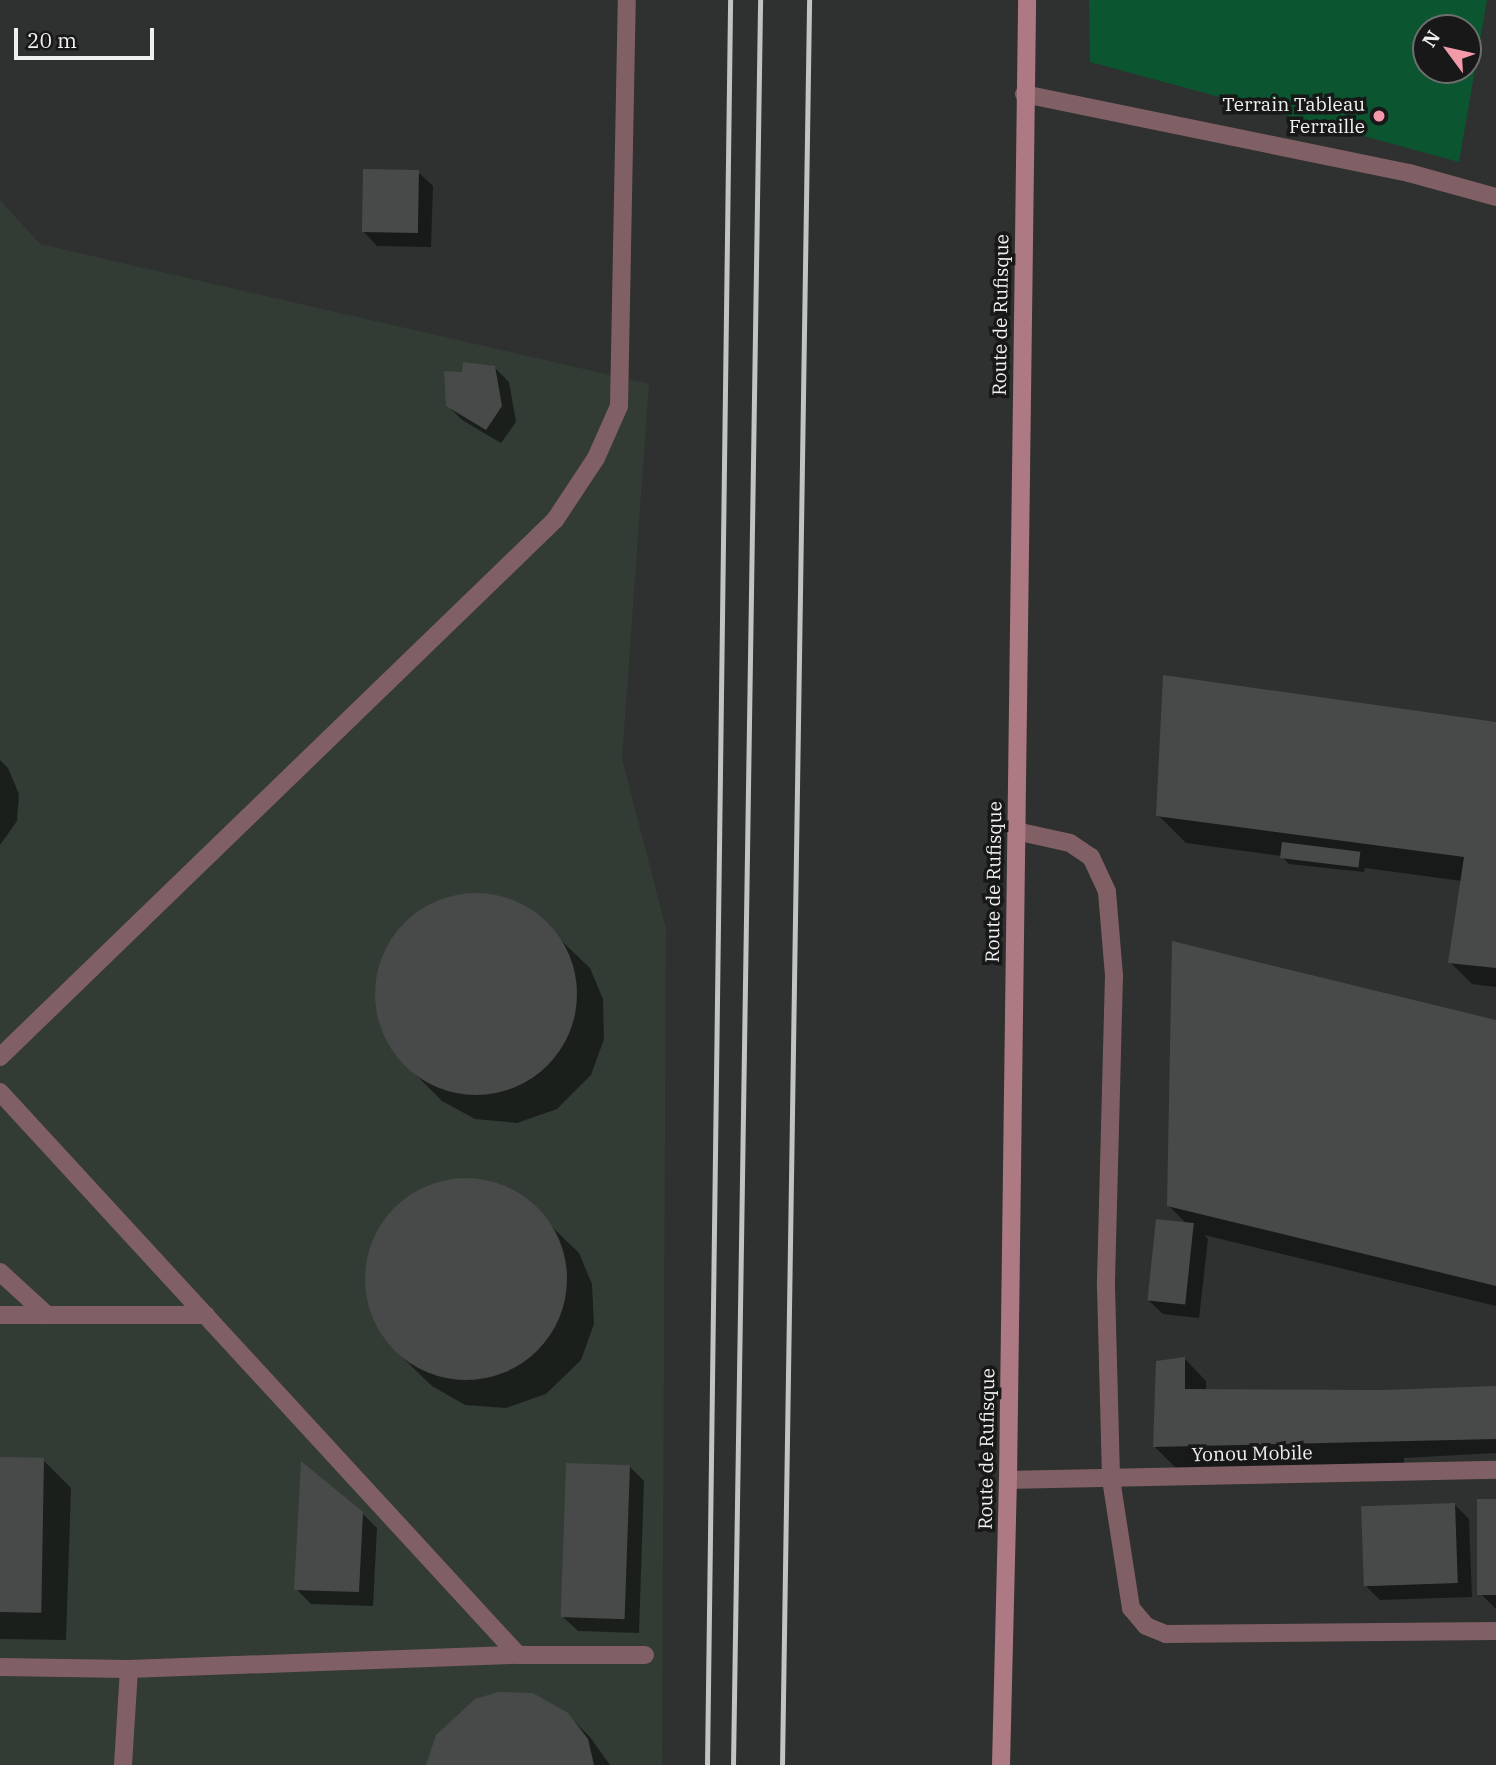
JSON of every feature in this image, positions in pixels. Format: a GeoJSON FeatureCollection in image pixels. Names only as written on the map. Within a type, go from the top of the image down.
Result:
{"type":"FeatureCollection","features":[{"type":"Feature","properties":{"kind":"main road","name":"Route de Rufisque"},"geometry":{"type":"LineString","coordinates":[[1002,1765],[1027,0]]}},
{"type":"Feature","properties":{"kind":"street"},"geometry":{"type":"LineString","coordinates":[[0,1057],[555,520],[596,458],[619,407],[626,0]]}},
{"type":"Feature","properties":{"kind":"street"},"geometry":{"type":"LineString","coordinates":[[1024,94],[1409,173],[1496,197]]}},
{"type":"Feature","properties":{"kind":"street"},"geometry":{"type":"LineString","coordinates":[[1016,831],[1070,843],[1091,857],[1107,892],[1114,975],[1106,1286],[1111,1479],[1131,1608],[1146,1626],[1166,1634],[1496,1631]]}},
{"type":"Feature","properties":{"kind":"street"},"geometry":{"type":"LineString","coordinates":[[0,1092],[518,1655]]}},
{"type":"Feature","properties":{"kind":"street"},"geometry":{"type":"LineString","coordinates":[[0,1272],[47,1315]]}},
{"type":"Feature","properties":{"kind":"street"},"geometry":{"type":"LineString","coordinates":[[0,1315],[205,1315]]}},
{"type":"Feature","properties":{"kind":"street","name":"Yonou Mobile"},"geometry":{"type":"LineString","coordinates":[[1008,1480],[1496,1470]]}},
{"type":"Feature","properties":{"kind":"street"},"geometry":{"type":"LineString","coordinates":[[0,1667],[129,1669],[518,1655],[645,1656]]}},
{"type":"Feature","properties":{"kind":"street"},"geometry":{"type":"LineString","coordinates":[[123,1765],[129,1669]]}},
{"type":"Feature","properties":{"kind":"shaded area"},"geometry":{"type":"Polygon","coordinates":[[[0,200],[40,244],[649,384],[622,759],[666,928],[662,1765],[0,1765],[0,200]]]}},
{"type":"Feature","properties":{"kind":"green space","name":"Terrain Tableau Ferraille"},"geometry":{"type":"Polygon","coordinates":[[[1089,0],[1487,0],[1482,29],[1482,14],[1412,14],[1412,84],[1472,84],[1459,162],[1090,62],[1089,0]]]}},
{"type":"Feature","properties":{"kind":"building"},"geometry":{"type":"Polygon","coordinates":[[[363,169],[419,170],[418,233],[362,232],[363,169]]]}},
{"type":"Feature","properties":{"kind":"building"},"geometry":{"type":"Polygon","coordinates":[[[463,362],[495,366],[502,406],[486,430],[446,406],[444,371],[462,372],[463,362]]]}},
{"type":"Feature","properties":{"kind":"building"},"geometry":{"type":"Polygon","coordinates":[[[1163,675],[1496,722],[1496,968],[1448,963],[1464,857],[1156,816],[1163,675]]]}},
{"type":"Feature","properties":{"kind":"building"},"geometry":{"type":"Polygon","coordinates":[[[1282,842],[1360,852],[1358,868],[1280,858],[1282,842]]]}},
{"type":"Feature","properties":{"kind":"building"},"geometry":{"type":"Polygon","coordinates":[[[476,893],[515,901],[532,910],[547,923],[560,938],[569,955],[577,994],[569,1033],[560,1050],[547,1065],[532,1078],[515,1087],[476,1095],[437,1087],[420,1078],[405,1065],[392,1050],[383,1033],[375,994],[383,955],[392,938],[405,923],[420,910],[437,901],[476,893]]]}},
{"type":"Feature","properties":{"kind":"building"},"geometry":{"type":"Polygon","coordinates":[[[1172,941],[1496,1020],[1496,1286],[1167,1206],[1172,941]]]}},
{"type":"Feature","properties":{"kind":"building"},"geometry":{"type":"Polygon","coordinates":[[[466,1178],[486,1180],[504,1186],[522,1195],[537,1208],[550,1223],[559,1241],[565,1259],[565,1299],[559,1317],[550,1335],[537,1350],[522,1363],[504,1372],[486,1378],[466,1380],[446,1378],[428,1372],[410,1363],[395,1350],[382,1335],[373,1317],[367,1299],[365,1279],[367,1259],[373,1241],[382,1223],[395,1208],[410,1195],[428,1186],[446,1180],[466,1178]]]}},
{"type":"Feature","properties":{"kind":"building"},"geometry":{"type":"Polygon","coordinates":[[[1156,1219],[1194,1223],[1185,1305],[1147,1301],[1156,1219]]]}},
{"type":"Feature","properties":{"kind":"building"},"geometry":{"type":"Polygon","coordinates":[[[1185,1357],[1185,1389],[1383,1390],[1496,1386],[1496,1439],[1153,1447],[1156,1361],[1185,1357]]]}},
{"type":"Feature","properties":{"kind":"building"},"geometry":{"type":"Polygon","coordinates":[[[0,1457],[44,1458],[41,1613],[0,1612],[0,1457]]]}},
{"type":"Feature","properties":{"kind":"building"},"geometry":{"type":"Polygon","coordinates":[[[301,1461],[363,1512],[359,1592],[294,1590],[301,1461]]]}},
{"type":"Feature","properties":{"kind":"building"},"geometry":{"type":"Polygon","coordinates":[[[566,1463],[630,1465],[625,1619],[561,1617],[566,1463]]]}},
{"type":"Feature","properties":{"kind":"building"},"geometry":{"type":"Polygon","coordinates":[[[1477,1499],[1496,1499],[1496,1595],[1477,1595],[1477,1499]]]}},
{"type":"Feature","properties":{"kind":"building"},"geometry":{"type":"Polygon","coordinates":[[[1455,1503],[1458,1583],[1364,1586],[1361,1506],[1455,1503]]]}},
{"type":"Feature","properties":{"kind":"building"},"geometry":{"type":"Polygon","coordinates":[[[498,1692],[533,1693],[568,1713],[588,1739],[594,1765],[426,1765],[436,1735],[475,1699],[498,1692]]]}},
{"type":"Feature","properties":{"kind":"railway"},"geometry":{"type":"LineString","coordinates":[[707,1765],[730,0]]}},
{"type":"Feature","properties":{"kind":"railway"},"geometry":{"type":"LineString","coordinates":[[733,1765],[760,0]]}},
{"type":"Feature","properties":{"kind":"railway"},"geometry":{"type":"LineString","coordinates":[[782,1765],[809,0]]}},
{"type":"Feature","properties":{"kind":"place","name":"Terrain Tableau Ferraille"},"geometry":{"type":"Point","coordinates":[1379,116]}}]}
